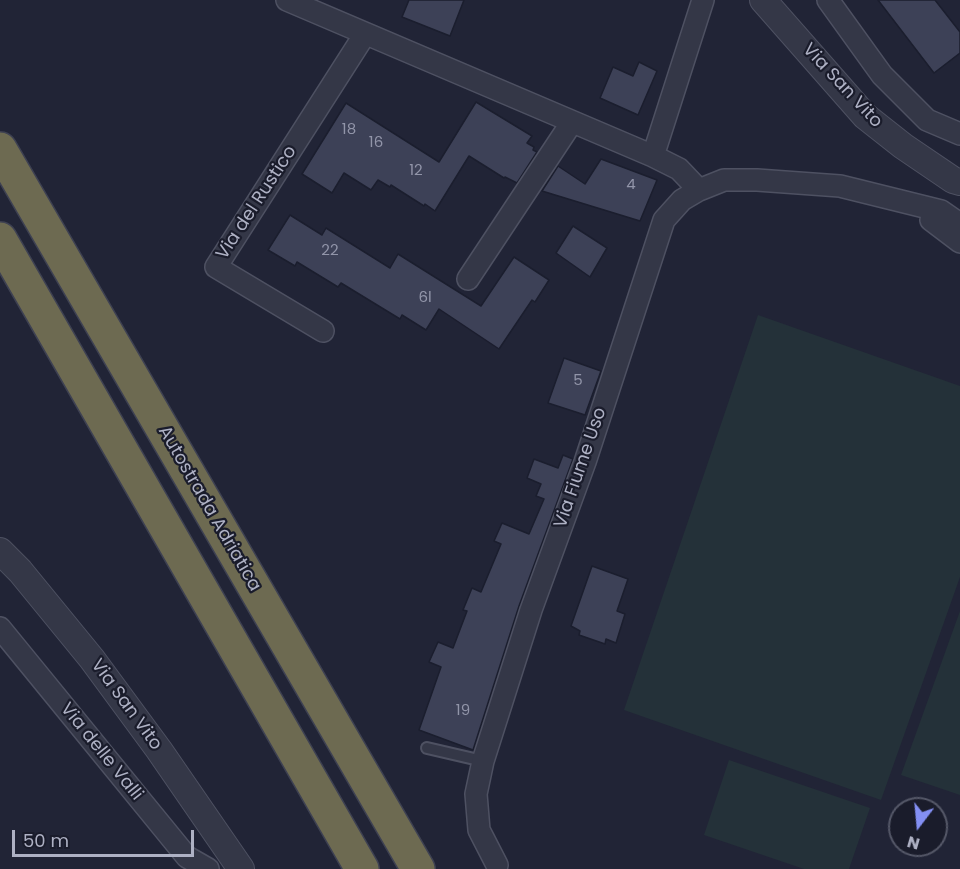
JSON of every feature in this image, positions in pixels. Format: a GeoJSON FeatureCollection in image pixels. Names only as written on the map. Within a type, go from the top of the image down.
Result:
{"type":"FeatureCollection","features":[{"type":"Feature","properties":{"kind":"highway","name":"Autostrada Adriatica"},"geometry":{"type":"LineString","coordinates":[[0,149],[418,869]]}},
{"type":"Feature","properties":{"kind":"highway"},"geometry":{"type":"LineString","coordinates":[[0,239],[362,869]]}},
{"type":"Feature","properties":{"kind":"street"},"geometry":{"type":"LineString","coordinates":[[287,0],[653,156],[679,169],[699,189],[724,180],[840,186],[941,211],[960,224]]}},
{"type":"Feature","properties":{"kind":"street"},"geometry":{"type":"LineString","coordinates":[[653,156],[703,0]]}},
{"type":"Feature","properties":{"kind":"street","name":"Via San Vito"},"geometry":{"type":"LineString","coordinates":[[763,0],[866,116],[903,146],[953,180],[960,182]]}},
{"type":"Feature","properties":{"kind":"street"},"geometry":{"type":"LineString","coordinates":[[828,0],[882,75],[927,120],[960,134]]}},
{"type":"Feature","properties":{"kind":"street","name":"Via del Rustico"},"geometry":{"type":"LineString","coordinates":[[323,331],[216,267],[365,34]]}},
{"type":"Feature","properties":{"kind":"street"},"geometry":{"type":"LineString","coordinates":[[468,279],[572,122]]}},
{"type":"Feature","properties":{"kind":"street","name":"Via Fiume Uso"},"geometry":{"type":"LineString","coordinates":[[499,867],[479,830],[476,794],[483,761],[531,610],[585,462],[664,220],[682,200],[699,189]]}},
{"type":"Feature","properties":{"kind":"street"},"geometry":{"type":"LineString","coordinates":[[903,201],[960,242]]}},
{"type":"Feature","properties":{"kind":"street","name":"Via San Vito"},"geometry":{"type":"LineString","coordinates":[[0,551],[20,571],[92,659],[159,750],[241,869]]}},
{"type":"Feature","properties":{"kind":"street","name":"Via delle Valli"},"geometry":{"type":"LineString","coordinates":[[0,628],[187,857],[208,869]]}},
{"type":"Feature","properties":{"kind":"lane"},"geometry":{"type":"LineString","coordinates":[[427,748],[483,761]]}},
{"type":"Feature","properties":{"kind":"shaded area"},"geometry":{"type":"Polygon","coordinates":[[[758,315],[960,386],[960,577],[881,800],[624,710],[758,315]]]}},
{"type":"Feature","properties":{"kind":"shaded area"},"geometry":{"type":"Polygon","coordinates":[[[960,611],[960,795],[901,775],[960,611]]]}},
{"type":"Feature","properties":{"kind":"shaded area"},"geometry":{"type":"Polygon","coordinates":[[[729,760],[870,808],[849,869],[804,869],[704,835],[729,760]]]}},
{"type":"Feature","properties":{"kind":"building"},"geometry":{"type":"Polygon","coordinates":[[[409,0],[464,0],[450,36],[402,17],[409,0]]]}},
{"type":"Feature","properties":{"kind":"building"},"geometry":{"type":"Polygon","coordinates":[[[878,0],[935,0],[960,32],[960,53],[934,73],[878,0]]]}},
{"type":"Feature","properties":{"kind":"building"},"geometry":{"type":"Polygon","coordinates":[[[639,62],[657,71],[638,115],[600,98],[613,67],[633,76],[639,62]]]}},
{"type":"Feature","properties":{"kind":"building"},"geometry":{"type":"Polygon","coordinates":[[[476,102],[532,136],[527,143],[537,152],[517,183],[504,178],[469,156],[435,211],[391,185],[390,187],[378,180],[371,190],[344,173],[332,193],[302,174],[346,103],[439,162],[476,102]]]}},
{"type":"Feature","properties":{"kind":"building"},"geometry":{"type":"Polygon","coordinates":[[[601,159],[657,180],[640,221],[542,191],[558,166],[585,184],[601,159]]]}},
{"type":"Feature","properties":{"kind":"building"},"geometry":{"type":"Polygon","coordinates":[[[290,215],[322,235],[326,228],[390,268],[398,254],[481,306],[514,257],[549,280],[535,302],[532,300],[499,349],[439,309],[426,330],[402,315],[400,319],[341,283],[338,287],[297,262],[295,266],[268,250],[290,215]]]}},
{"type":"Feature","properties":{"kind":"building"},"geometry":{"type":"Polygon","coordinates":[[[573,226],[607,248],[590,277],[556,253],[573,226]]]}},
{"type":"Feature","properties":{"kind":"building"},"geometry":{"type":"Polygon","coordinates":[[[564,358],[601,371],[585,415],[548,403],[564,358]]]}},
{"type":"Feature","properties":{"kind":"building"},"geometry":{"type":"Polygon","coordinates":[[[563,455],[573,459],[519,606],[473,750],[419,730],[441,667],[429,662],[438,642],[453,648],[467,611],[463,610],[472,588],[481,592],[501,544],[494,541],[502,523],[529,534],[544,499],[536,496],[541,484],[527,478],[534,459],[558,468],[563,455]]]}},
{"type":"Feature","properties":{"kind":"building"},"geometry":{"type":"Polygon","coordinates":[[[592,566],[628,579],[617,611],[625,614],[616,643],[606,639],[605,644],[579,635],[580,631],[571,626],[592,566]]]}}]}
